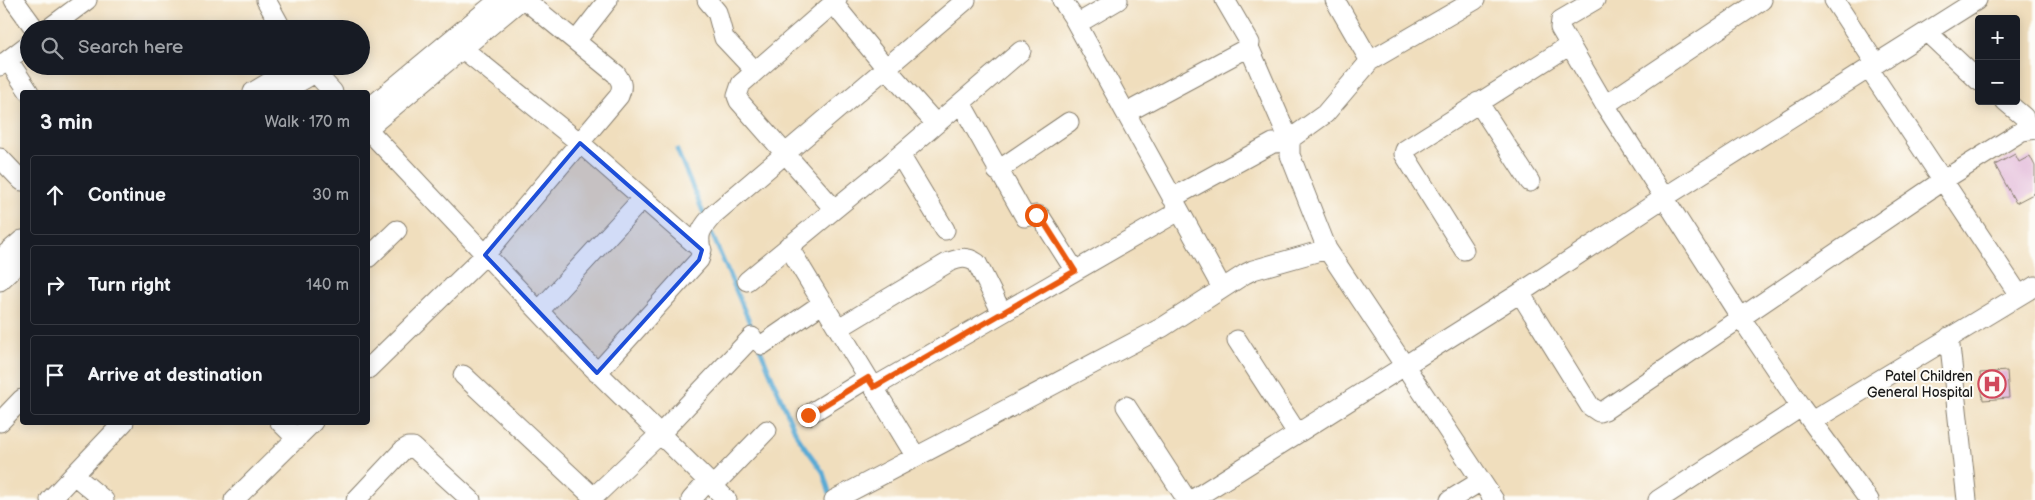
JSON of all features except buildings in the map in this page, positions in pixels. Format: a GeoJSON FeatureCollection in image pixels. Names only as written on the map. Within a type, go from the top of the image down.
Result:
{"type":"FeatureCollection","features":[{"type":"Feature","properties":{"kind":"street"},"geometry":{"type":"LineString","coordinates":[[14,0],[28,20]]}},
{"type":"Feature","properties":{"kind":"street"},"geometry":{"type":"LineString","coordinates":[[60,20],[87,0]]}},
{"type":"Feature","properties":{"kind":"street"},"geometry":{"type":"LineString","coordinates":[[266,0],[277,20]]}},
{"type":"Feature","properties":{"kind":"street"},"geometry":{"type":"LineString","coordinates":[[370,108],[499,0]]}},
{"type":"Feature","properties":{"kind":"street"},"geometry":{"type":"LineString","coordinates":[[370,127],[521,0]]}},
{"type":"Feature","properties":{"kind":"street"},"geometry":{"type":"LineString","coordinates":[[370,367],[485,255],[619,96],[622,88],[621,81],[616,74],[525,0]]}},
{"type":"Feature","properties":{"kind":"street"},"geometry":{"type":"LineString","coordinates":[[576,41],[608,0]]}},
{"type":"Feature","properties":{"kind":"street"},"geometry":{"type":"LineString","coordinates":[[708,0],[717,12],[724,38],[755,71]]}},
{"type":"Feature","properties":{"kind":"street"},"geometry":{"type":"LineString","coordinates":[[597,372],[699,260],[702,250],[701,230],[713,215],[966,0]]}},
{"type":"Feature","properties":{"kind":"street"},"geometry":{"type":"LineString","coordinates":[[1062,0],[1222,288]]}},
{"type":"Feature","properties":{"kind":"street"},"geometry":{"type":"LineString","coordinates":[[1077,24],[1118,0]]}},
{"type":"Feature","properties":{"kind":"street"},"geometry":{"type":"LineString","coordinates":[[1225,0],[1250,43],[1249,47],[1290,142],[1290,155],[1327,248],[1494,500]]}},
{"type":"Feature","properties":{"kind":"street"},"geometry":{"type":"LineString","coordinates":[[1335,0],[1370,61]]}},
{"type":"Feature","properties":{"kind":"street"},"geometry":{"type":"LineString","coordinates":[[1595,0],[1561,20],[1560,28],[1605,105],[1741,318],[1807,414],[1860,497]]}},
{"type":"Feature","properties":{"kind":"street"},"geometry":{"type":"LineString","coordinates":[[1605,105],[1762,0]]}},
{"type":"Feature","properties":{"kind":"street"},"geometry":{"type":"LineString","coordinates":[[1658,500],[1807,414],[1949,337],[2027,290],[1942,181],[1834,0]]}},
{"type":"Feature","properties":{"kind":"street"},"geometry":{"type":"LineString","coordinates":[[1192,500],[1520,293],[1664,197],[1977,0]]}},
{"type":"Feature","properties":{"kind":"street"},"geometry":{"type":"LineString","coordinates":[[834,209],[739,102],[737,96],[741,84],[835,1],[886,68],[936,124]]}},
{"type":"Feature","properties":{"kind":"street"},"geometry":{"type":"LineString","coordinates":[[1290,142],[1293,137],[1324,114],[1370,61],[1471,1]]}},
{"type":"Feature","properties":{"kind":"street"},"geometry":{"type":"LineString","coordinates":[[1927,32],[1975,77]]}},
{"type":"Feature","properties":{"kind":"street"},"geometry":{"type":"LineString","coordinates":[[1464,250],[1404,154],[1405,150],[1570,45]]}},
{"type":"Feature","properties":{"kind":"street"},"geometry":{"type":"LineString","coordinates":[[1126,113],[1249,47]]}},
{"type":"Feature","properties":{"kind":"street"},"geometry":{"type":"LineString","coordinates":[[463,49],[580,143],[702,250]]}},
{"type":"Feature","properties":{"kind":"street"},"geometry":{"type":"LineString","coordinates":[[20,51],[4,63],[27,90]]}},
{"type":"Feature","properties":{"kind":"street"},"geometry":{"type":"LineString","coordinates":[[747,280],[900,155],[1021,51]]}},
{"type":"Feature","properties":{"kind":"street"},"geometry":{"type":"LineString","coordinates":[[256,90],[281,75]]}},
{"type":"Feature","properties":{"kind":"street"},"geometry":{"type":"LineString","coordinates":[[285,90],[305,75]]}},
{"type":"Feature","properties":{"kind":"street"},"geometry":{"type":"LineString","coordinates":[[317,75],[331,90]]}},
{"type":"Feature","properties":{"kind":"street"},"geometry":{"type":"LineString","coordinates":[[1478,102],[1530,182]]}},
{"type":"Feature","properties":{"kind":"street"},"geometry":{"type":"LineString","coordinates":[[961,103],[997,171],[1025,217],[1040,216],[1075,271]]}},
{"type":"Feature","properties":{"kind":"street"},"geometry":{"type":"LineString","coordinates":[[1520,293],[1590,406],[1599,412],[1605,410],[1942,181],[2031,129],[2024,117],[2010,105]]}},
{"type":"Feature","properties":{"kind":"street"},"geometry":{"type":"LineString","coordinates":[[997,171],[1069,122]]}},
{"type":"Feature","properties":{"kind":"street"},"geometry":{"type":"LineString","coordinates":[[370,131],[597,372],[727,500]]}},
{"type":"Feature","properties":{"kind":"street"},"geometry":{"type":"LineString","coordinates":[[808,415],[1002,313],[1075,271],[1176,204],[1274,143],[1290,142]]}},
{"type":"Feature","properties":{"kind":"street"},"geometry":{"type":"LineString","coordinates":[[900,155],[944,230]]}},
{"type":"Feature","properties":{"kind":"street"},"geometry":{"type":"LineString","coordinates":[[0,158],[20,179]]}},
{"type":"Feature","properties":{"kind":"street"},"geometry":{"type":"LineString","coordinates":[[539,311],[643,198]]}},
{"type":"Feature","properties":{"kind":"street"},"geometry":{"type":"LineString","coordinates":[[370,256],[397,230]]}},
{"type":"Feature","properties":{"kind":"street"},"geometry":{"type":"LineString","coordinates":[[2,271],[20,243]]}},
{"type":"Feature","properties":{"kind":"street"},"geometry":{"type":"LineString","coordinates":[[788,246],[916,457]]}},
{"type":"Feature","properties":{"kind":"street"},"geometry":{"type":"LineString","coordinates":[[838,498],[1163,327],[1253,270],[1327,248]]}},
{"type":"Feature","properties":{"kind":"street"},"geometry":{"type":"LineString","coordinates":[[839,328],[949,262],[961,258],[970,258],[977,263],[1002,313]]}},
{"type":"Feature","properties":{"kind":"street"},"geometry":{"type":"LineString","coordinates":[[2,271],[20,261]]}},
{"type":"Feature","properties":{"kind":"street"},"geometry":{"type":"LineString","coordinates":[[463,375],[593,496],[600,493],[757,341],[823,302]]}},
{"type":"Feature","properties":{"kind":"street"},"geometry":{"type":"LineString","coordinates":[[1949,337],[1967,500]]}},
{"type":"Feature","properties":{"kind":"street"},"geometry":{"type":"LineString","coordinates":[[1237,340],[1296,433]]}},
{"type":"Feature","properties":{"kind":"street"},"geometry":{"type":"LineString","coordinates":[[0,422],[20,401]]}},
{"type":"Feature","properties":{"kind":"street"},"geometry":{"type":"LineString","coordinates":[[1126,406],[1186,500]]}},
{"type":"Feature","properties":{"kind":"street"},"geometry":{"type":"LineString","coordinates":[[50,500],[121,425]]}},
{"type":"Feature","properties":{"kind":"street"},"geometry":{"type":"LineString","coordinates":[[283,425],[297,439]]}},
{"type":"Feature","properties":{"kind":"street"},"geometry":{"type":"LineString","coordinates":[[234,500],[310,425]]}},
{"type":"Feature","properties":{"kind":"street"},"geometry":{"type":"LineString","coordinates":[[691,500],[711,484],[767,430]]}},
{"type":"Feature","properties":{"kind":"street"},"geometry":{"type":"LineString","coordinates":[[356,500],[403,450],[413,446],[469,499]]}},
{"type":"Feature","properties":{"kind":"street"},"geometry":{"type":"LineString","coordinates":[[74,475],[104,500]]}},
{"type":"Feature","properties":{"kind":"street"},"geometry":{"type":"LineString","coordinates":[[1450,500],[1481,481]]}},
{"type":"Feature","properties":{"kind":"highlighted area"},"geometry":{"type":"Polygon","coordinates":[[[580,143],[702,250],[699,260],[597,373],[485,255],[580,143]]]}},
{"type":"Feature","properties":{"kind":"waterway"},"geometry":{"type":"LineString","coordinates":[[677,150],[705,217]]}},
{"type":"Feature","properties":{"kind":"waterway"},"geometry":{"type":"LineString","coordinates":[[709,227],[754,333]]}},
{"type":"Feature","properties":{"kind":"waterway"},"geometry":{"type":"LineString","coordinates":[[760,349],[797,436],[823,472],[831,497]]}},
{"type":"Feature","properties":{"kind":"place","name":"Patel Children General Hospital"},"geometry":{"type":"Point","coordinates":[1992,384]}},
{"type":"Feature","properties":{"kind":"route"},"geometry":{"type":"LineString","coordinates":[[808,415],[868,378],[874,387],[1075,271],[1040,216],[1036,215]]}}]}
